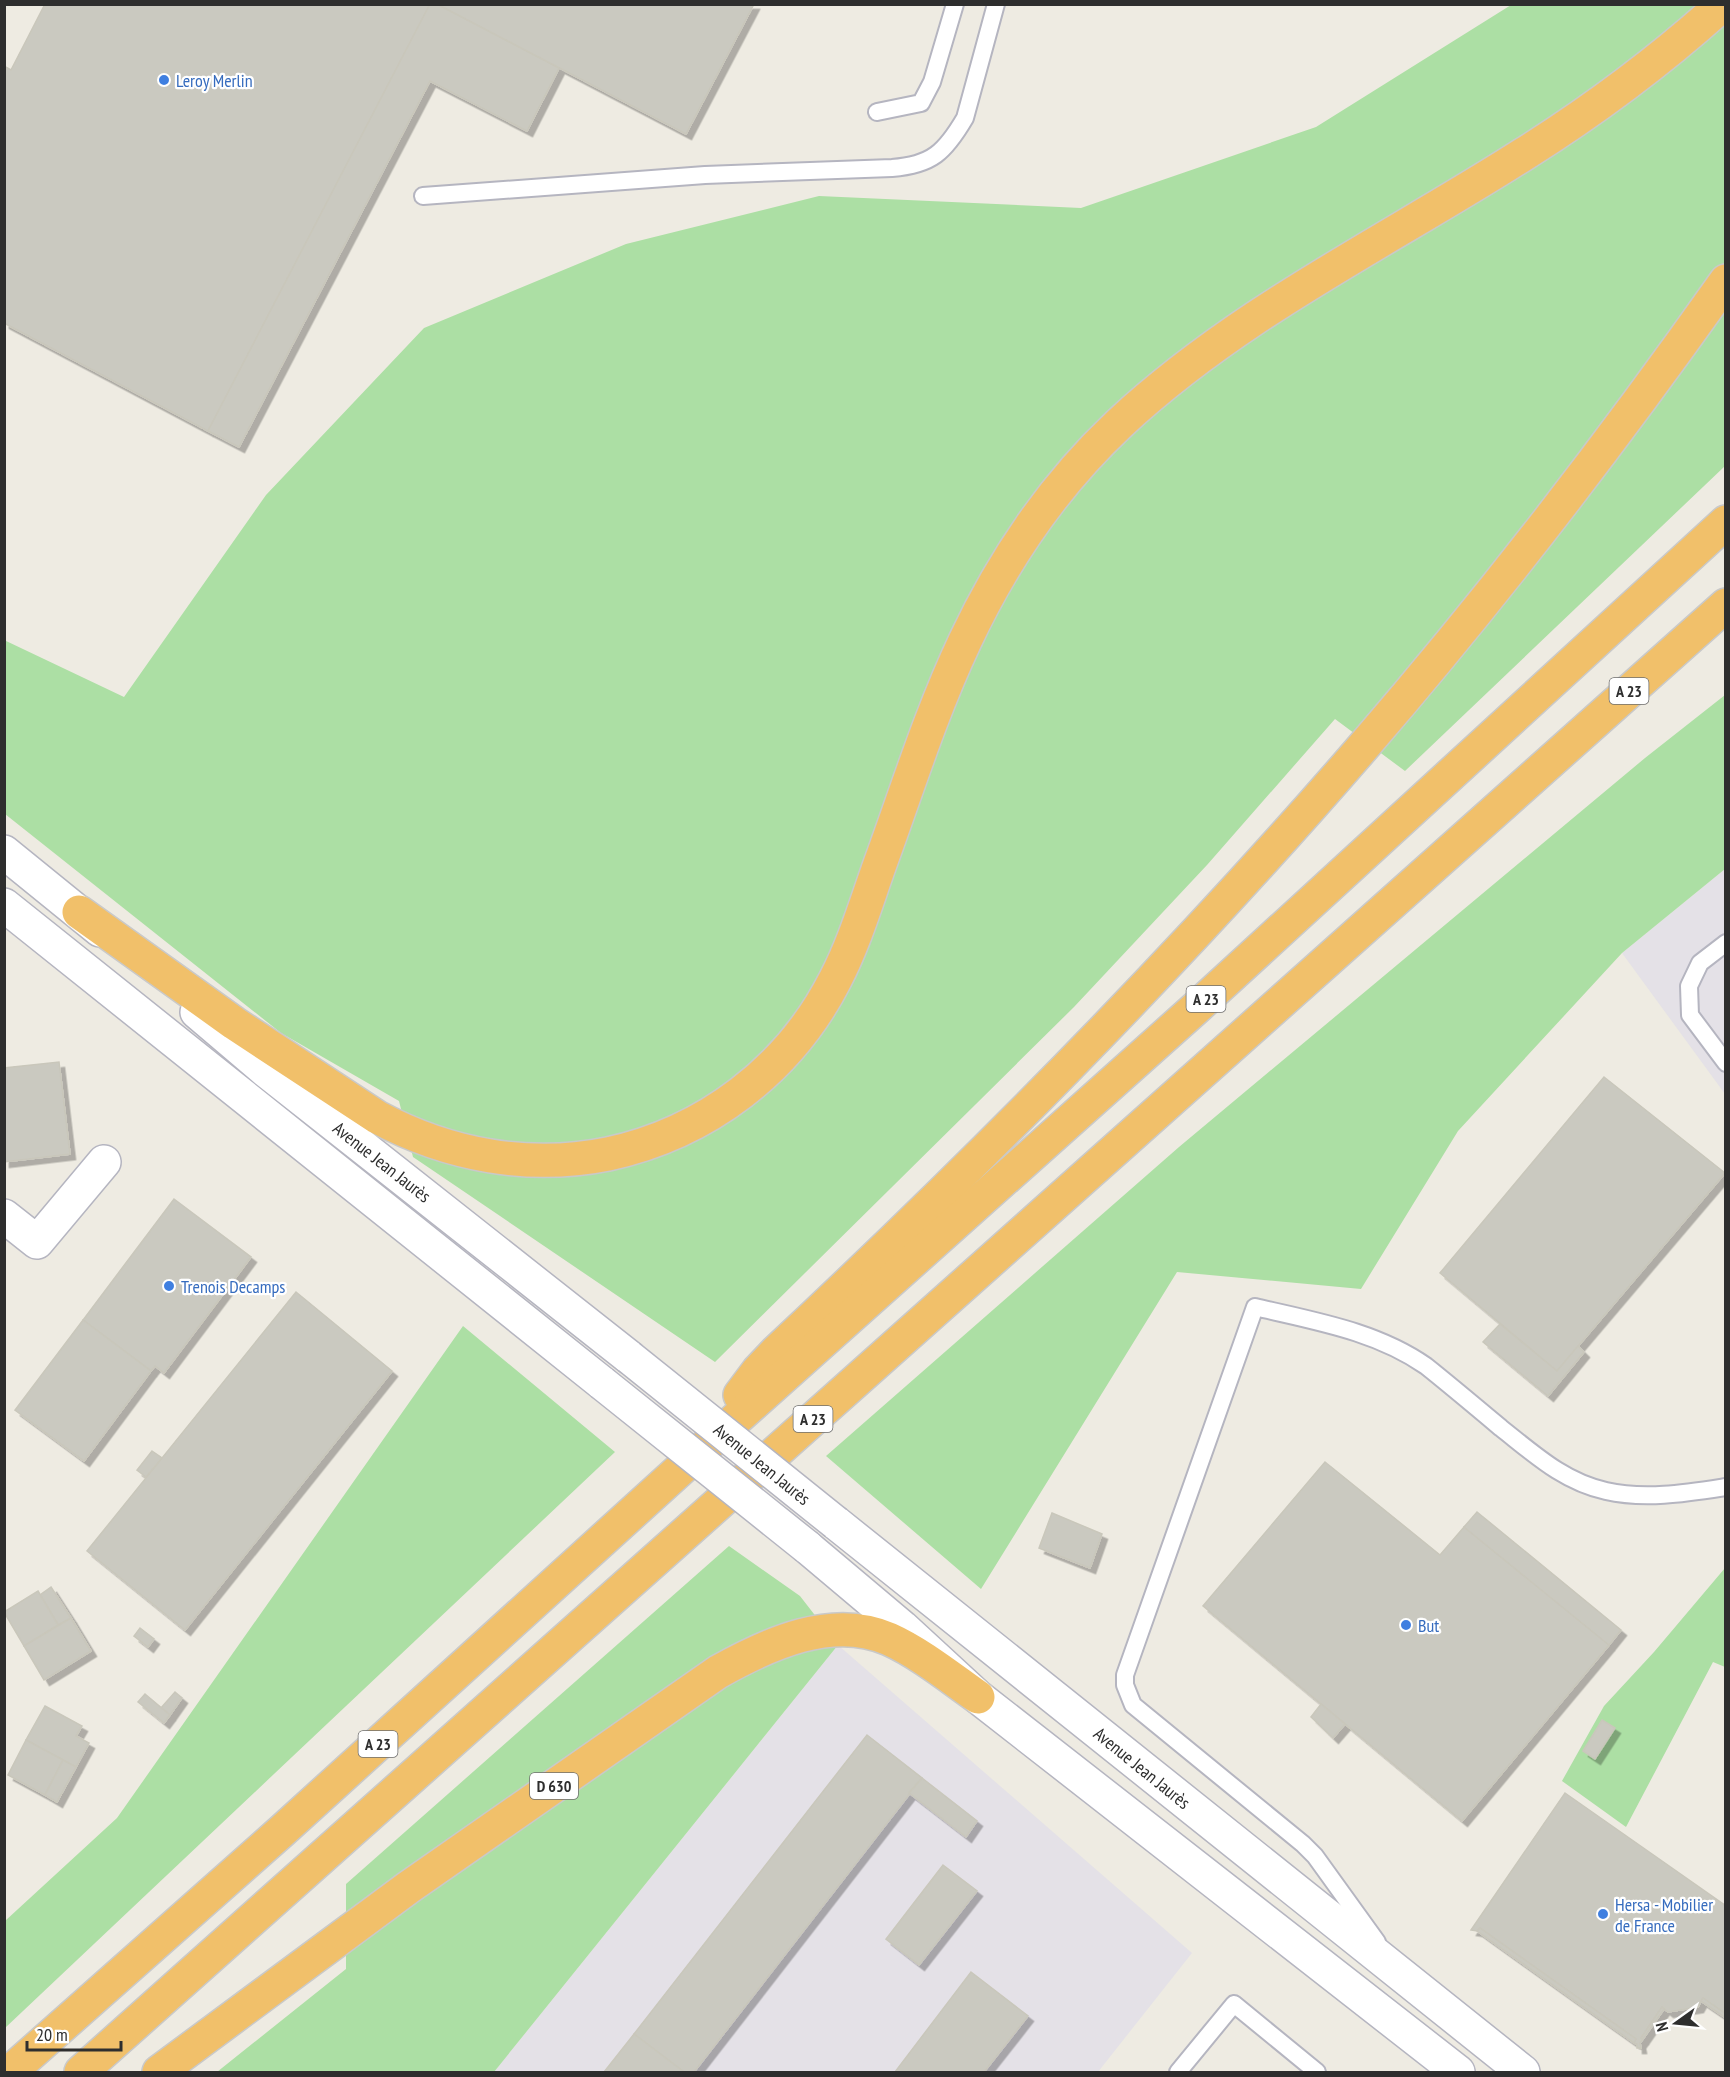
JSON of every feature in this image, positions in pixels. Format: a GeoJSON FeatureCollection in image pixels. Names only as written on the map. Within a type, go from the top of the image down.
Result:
{"type":"FeatureCollection","features":[{"type":"Feature","properties":{"kind":"highway"},"geometry":{"type":"LineString","coordinates":[[78,912],[234,1023],[377,1117],[398,1129],[444,1146],[495,1157],[576,1160],[625,1150],[670,1136],[711,1115],[731,1102],[766,1073],[803,1031],[828,994],[845,960],[929,730],[967,637],[1014,552],[1043,510],[1080,464],[1145,401],[1231,334],[1297,290],[1522,156],[1584,115],[1655,62],[1723,4]]}},
{"type":"Feature","properties":{"kind":"highway"},"geometry":{"type":"LineString","coordinates":[[717,1436],[742,1390],[758,1371],[1040,1097],[1207,921],[1362,748],[1473,616],[1598,459],[1725,281]]}},
{"type":"Feature","properties":{"kind":"highway","name":"A 23"},"geometry":{"type":"LineString","coordinates":[[10,2073],[1230,977],[1725,522]]}},
{"type":"Feature","properties":{"kind":"highway","name":"A 23"},"geometry":{"type":"LineString","coordinates":[[81,2073],[1721,610]]}},
{"type":"Feature","properties":{"kind":"highway","name":"D 630"},"geometry":{"type":"LineString","coordinates":[[159,2073],[409,1887],[709,1679],[756,1652],[817,1632],[835,1630],[871,1633],[889,1639],[908,1650],[978,1697]]}},
{"type":"Feature","properties":{"kind":"main road","name":"Avenue Jean Jaurès"},"geometry":{"type":"LineString","coordinates":[[4,852],[264,1069],[1523,2073]]}},
{"type":"Feature","properties":{"kind":"main road","name":"Avenue Jean Jaurès"},"geometry":{"type":"LineString","coordinates":[[4,905],[807,1547],[978,1697],[1458,2073]]}},
{"type":"Feature","properties":{"kind":"main road"},"geometry":{"type":"LineString","coordinates":[[4,1216],[37,1242],[104,1162]]}},
{"type":"Feature","properties":{"kind":"lane"},"geometry":{"type":"LineString","coordinates":[[877,112],[921,104],[932,82],[954,4]]}},
{"type":"Feature","properties":{"kind":"lane"},"geometry":{"type":"LineString","coordinates":[[423,196],[705,175],[892,168],[920,163],[943,149],[956,134],[965,118],[996,4]]}},
{"type":"Feature","properties":{"kind":"lane"},"geometry":{"type":"LineString","coordinates":[[1725,943],[1700,963],[1689,986],[1690,1015],[1725,1063]]}},
{"type":"Feature","properties":{"kind":"lane"},"geometry":{"type":"LineString","coordinates":[[1400,1974],[1315,1856],[1133,1705],[1125,1685],[1125,1675],[1255,1306],[1339,1327],[1386,1342],[1405,1351],[1550,1468],[1585,1486],[1634,1495],[1684,1493],[1725,1487]]}},
{"type":"Feature","properties":{"kind":"lane"},"geometry":{"type":"LineString","coordinates":[[1178,2073],[1234,2004],[1317,2073]]}},
{"type":"Feature","properties":{"kind":"shaded area"},"geometry":{"type":"Polygon","coordinates":[[[1725,869],[1725,1094],[1622,953],[1725,869]]]}},
{"type":"Feature","properties":{"kind":"shaded area"},"geometry":{"type":"Polygon","coordinates":[[[838,1645],[1192,1953],[1098,2072],[494,2072],[838,1645]]]}},
{"type":"Feature","properties":{"kind":"green space"},"geometry":{"type":"Polygon","coordinates":[[[1511,5],[1725,5],[1725,466],[1405,771],[1335,719],[1207,865],[1074,1007],[715,1362],[413,1157],[399,1101],[281,1033],[5,814],[4,640],[124,697],[266,495],[424,328],[626,244],[819,196],[1081,208],[1316,127],[1511,5]]]}},
{"type":"Feature","properties":{"kind":"green space"},"geometry":{"type":"Polygon","coordinates":[[[1725,695],[1725,869],[1622,953],[1458,1131],[1361,1289],[1177,1272],[981,1589],[826,1456],[1179,1147],[1645,758],[1725,695]]]}},
{"type":"Feature","properties":{"kind":"green space"},"geometry":{"type":"Polygon","coordinates":[[[463,1326],[615,1452],[5,2028],[5,1921],[117,1818],[463,1326]]]}},
{"type":"Feature","properties":{"kind":"green space"},"geometry":{"type":"Polygon","coordinates":[[[729,1546],[800,1596],[838,1645],[494,2072],[217,2072],[346,1969],[346,1884],[729,1546]]]}},
{"type":"Feature","properties":{"kind":"green space"},"geometry":{"type":"Polygon","coordinates":[[[1725,1568],[1725,1667],[1713,1662],[1626,1827],[1562,1781],[1604,1706],[1654,1652],[1725,1568]]]}},
{"type":"Feature","properties":{"kind":"building"},"geometry":{"type":"Polygon","coordinates":[[[45,4],[430,4],[208,431],[4,323],[4,66],[11,70],[45,4]]]}},
{"type":"Feature","properties":{"kind":"building"},"geometry":{"type":"Polygon","coordinates":[[[430,4],[437,4],[559,68],[527,131],[430,81],[239,447],[208,431],[430,4]]]}},
{"type":"Feature","properties":{"kind":"building"},"geometry":{"type":"Polygon","coordinates":[[[437,4],[754,4],[686,134],[437,4]]]}},
{"type":"Feature","properties":{"kind":"building"},"geometry":{"type":"Polygon","coordinates":[[[59,1062],[70,1154],[4,1162],[4,1068],[59,1062]]]}},
{"type":"Feature","properties":{"kind":"building"},"geometry":{"type":"Polygon","coordinates":[[[1604,1077],[1725,1173],[1557,1371],[1440,1273],[1604,1077]]]}},
{"type":"Feature","properties":{"kind":"building","name":"Trenois Decamps"},"geometry":{"type":"Polygon","coordinates":[[[174,1199],[251,1257],[164,1373],[155,1366],[151,1371],[83,1320],[174,1199]]]}},
{"type":"Feature","properties":{"kind":"building"},"geometry":{"type":"Polygon","coordinates":[[[296,1292],[392,1371],[185,1630],[87,1551],[296,1292]]]}},
{"type":"Feature","properties":{"kind":"building"},"geometry":{"type":"Polygon","coordinates":[[[83,1320],[151,1371],[84,1461],[15,1410],[83,1320]]]}},
{"type":"Feature","properties":{"kind":"building"},"geometry":{"type":"Polygon","coordinates":[[[1500,1324],[1557,1371],[1578,1346],[1584,1352],[1548,1396],[1483,1342],[1500,1324]]]}},
{"type":"Feature","properties":{"kind":"building"},"geometry":{"type":"Polygon","coordinates":[[[152,1451],[162,1458],[146,1477],[137,1470],[152,1451]]]}},
{"type":"Feature","properties":{"kind":"building","name":"But"},"geometry":{"type":"Polygon","coordinates":[[[1325,1462],[1440,1555],[1464,1527],[1609,1645],[1462,1821],[1203,1606],[1325,1462]]]}},
{"type":"Feature","properties":{"kind":"building"},"geometry":{"type":"Polygon","coordinates":[[[1477,1512],[1621,1630],[1609,1645],[1464,1527],[1477,1512]]]}},
{"type":"Feature","properties":{"kind":"building"},"geometry":{"type":"Polygon","coordinates":[[[1052,1513],[1102,1534],[1090,1568],[1039,1548],[1052,1513]]]}},
{"type":"Feature","properties":{"kind":"building"},"geometry":{"type":"Polygon","coordinates":[[[51,1587],[71,1618],[58,1625],[40,1595],[51,1587]]]}},
{"type":"Feature","properties":{"kind":"building"},"geometry":{"type":"Polygon","coordinates":[[[38,1591],[58,1625],[24,1646],[4,1612],[38,1591]]]}},
{"type":"Feature","properties":{"kind":"building"},"geometry":{"type":"Polygon","coordinates":[[[71,1618],[91,1651],[44,1680],[24,1646],[71,1618]]]}},
{"type":"Feature","properties":{"kind":"building"},"geometry":{"type":"Polygon","coordinates":[[[140,1628],[154,1639],[148,1647],[134,1636],[140,1628]]]}},
{"type":"Feature","properties":{"kind":"building"},"geometry":{"type":"Polygon","coordinates":[[[175,1692],[182,1698],[170,1715],[161,1708],[175,1692]]]}},
{"type":"Feature","properties":{"kind":"building"},"geometry":{"type":"Polygon","coordinates":[[[145,1694],[170,1715],[164,1723],[138,1702],[145,1694]]]}},
{"type":"Feature","properties":{"kind":"building"},"geometry":{"type":"Polygon","coordinates":[[[1321,1704],[1345,1724],[1333,1738],[1311,1717],[1321,1704]]]}},
{"type":"Feature","properties":{"kind":"building"},"geometry":{"type":"Polygon","coordinates":[[[45,1706],[82,1726],[76,1736],[89,1743],[76,1767],[26,1740],[45,1706]]]}},
{"type":"Feature","properties":{"kind":"building"},"geometry":{"type":"Polygon","coordinates":[[[1602,1720],[1615,1728],[1595,1759],[1583,1751],[1602,1720]]]}},
{"type":"Feature","properties":{"kind":"building"},"geometry":{"type":"Polygon","coordinates":[[[867,1735],[922,1778],[694,2072],[684,2072],[634,2034],[867,1735]]]}},
{"type":"Feature","properties":{"kind":"building"},"geometry":{"type":"Polygon","coordinates":[[[26,1740],[63,1760],[45,1795],[8,1775],[26,1740]]]}},
{"type":"Feature","properties":{"kind":"building"},"geometry":{"type":"Polygon","coordinates":[[[63,1760],[76,1767],[57,1802],[45,1795],[63,1760]]]}},
{"type":"Feature","properties":{"kind":"building"},"geometry":{"type":"Polygon","coordinates":[[[922,1778],[977,1821],[966,1837],[909,1793],[922,1778]]]}},
{"type":"Feature","properties":{"kind":"building","name":"Hersa - Mobilier de France"},"geometry":{"type":"Polygon","coordinates":[[[1565,1793],[1726,1906],[1726,2014],[1703,1998],[1698,2007],[1668,2012],[1662,2007],[1641,2038],[1643,2039],[1640,2043],[1641,2048],[1637,2048],[1637,2044],[1634,2043],[1636,2039],[1480,1928],[1477,1931],[1471,1930],[1565,1793]]]}},
{"type":"Feature","properties":{"kind":"building"},"geometry":{"type":"Polygon","coordinates":[[[943,1865],[977,1891],[919,1965],[886,1939],[943,1865]]]}},
{"type":"Feature","properties":{"kind":"building"},"geometry":{"type":"Polygon","coordinates":[[[1480,1928],[1636,2039],[1634,2043],[1477,1931],[1480,1928]]]}},
{"type":"Feature","properties":{"kind":"building"},"geometry":{"type":"Polygon","coordinates":[[[971,1972],[1028,2016],[984,2072],[895,2072],[971,1972]]]}},
{"type":"Feature","properties":{"kind":"building"},"geometry":{"type":"Polygon","coordinates":[[[1703,1998],[1726,2014],[1726,2018],[1701,2001],[1703,1998]]]}},
{"type":"Feature","properties":{"kind":"building"},"geometry":{"type":"Polygon","coordinates":[[[1662,2007],[1664,2009],[1643,2039],[1641,2038],[1662,2007]]]}},
{"type":"Feature","properties":{"kind":"building"},"geometry":{"type":"Polygon","coordinates":[[[634,2034],[684,2072],[604,2072],[634,2034]]]}},
{"type":"Feature","properties":{"kind":"place","name":"Leroy Merlin"},"geometry":{"type":"Point","coordinates":[164,80]}},
{"type":"Feature","properties":{"kind":"place","name":"Trenois Decamps"},"geometry":{"type":"Point","coordinates":[169,1286]}},
{"type":"Feature","properties":{"kind":"place","name":"But"},"geometry":{"type":"Point","coordinates":[1406,1625]}},
{"type":"Feature","properties":{"kind":"place","name":"Hersa - Mobilier de France"},"geometry":{"type":"Point","coordinates":[1603,1914]}}]}
